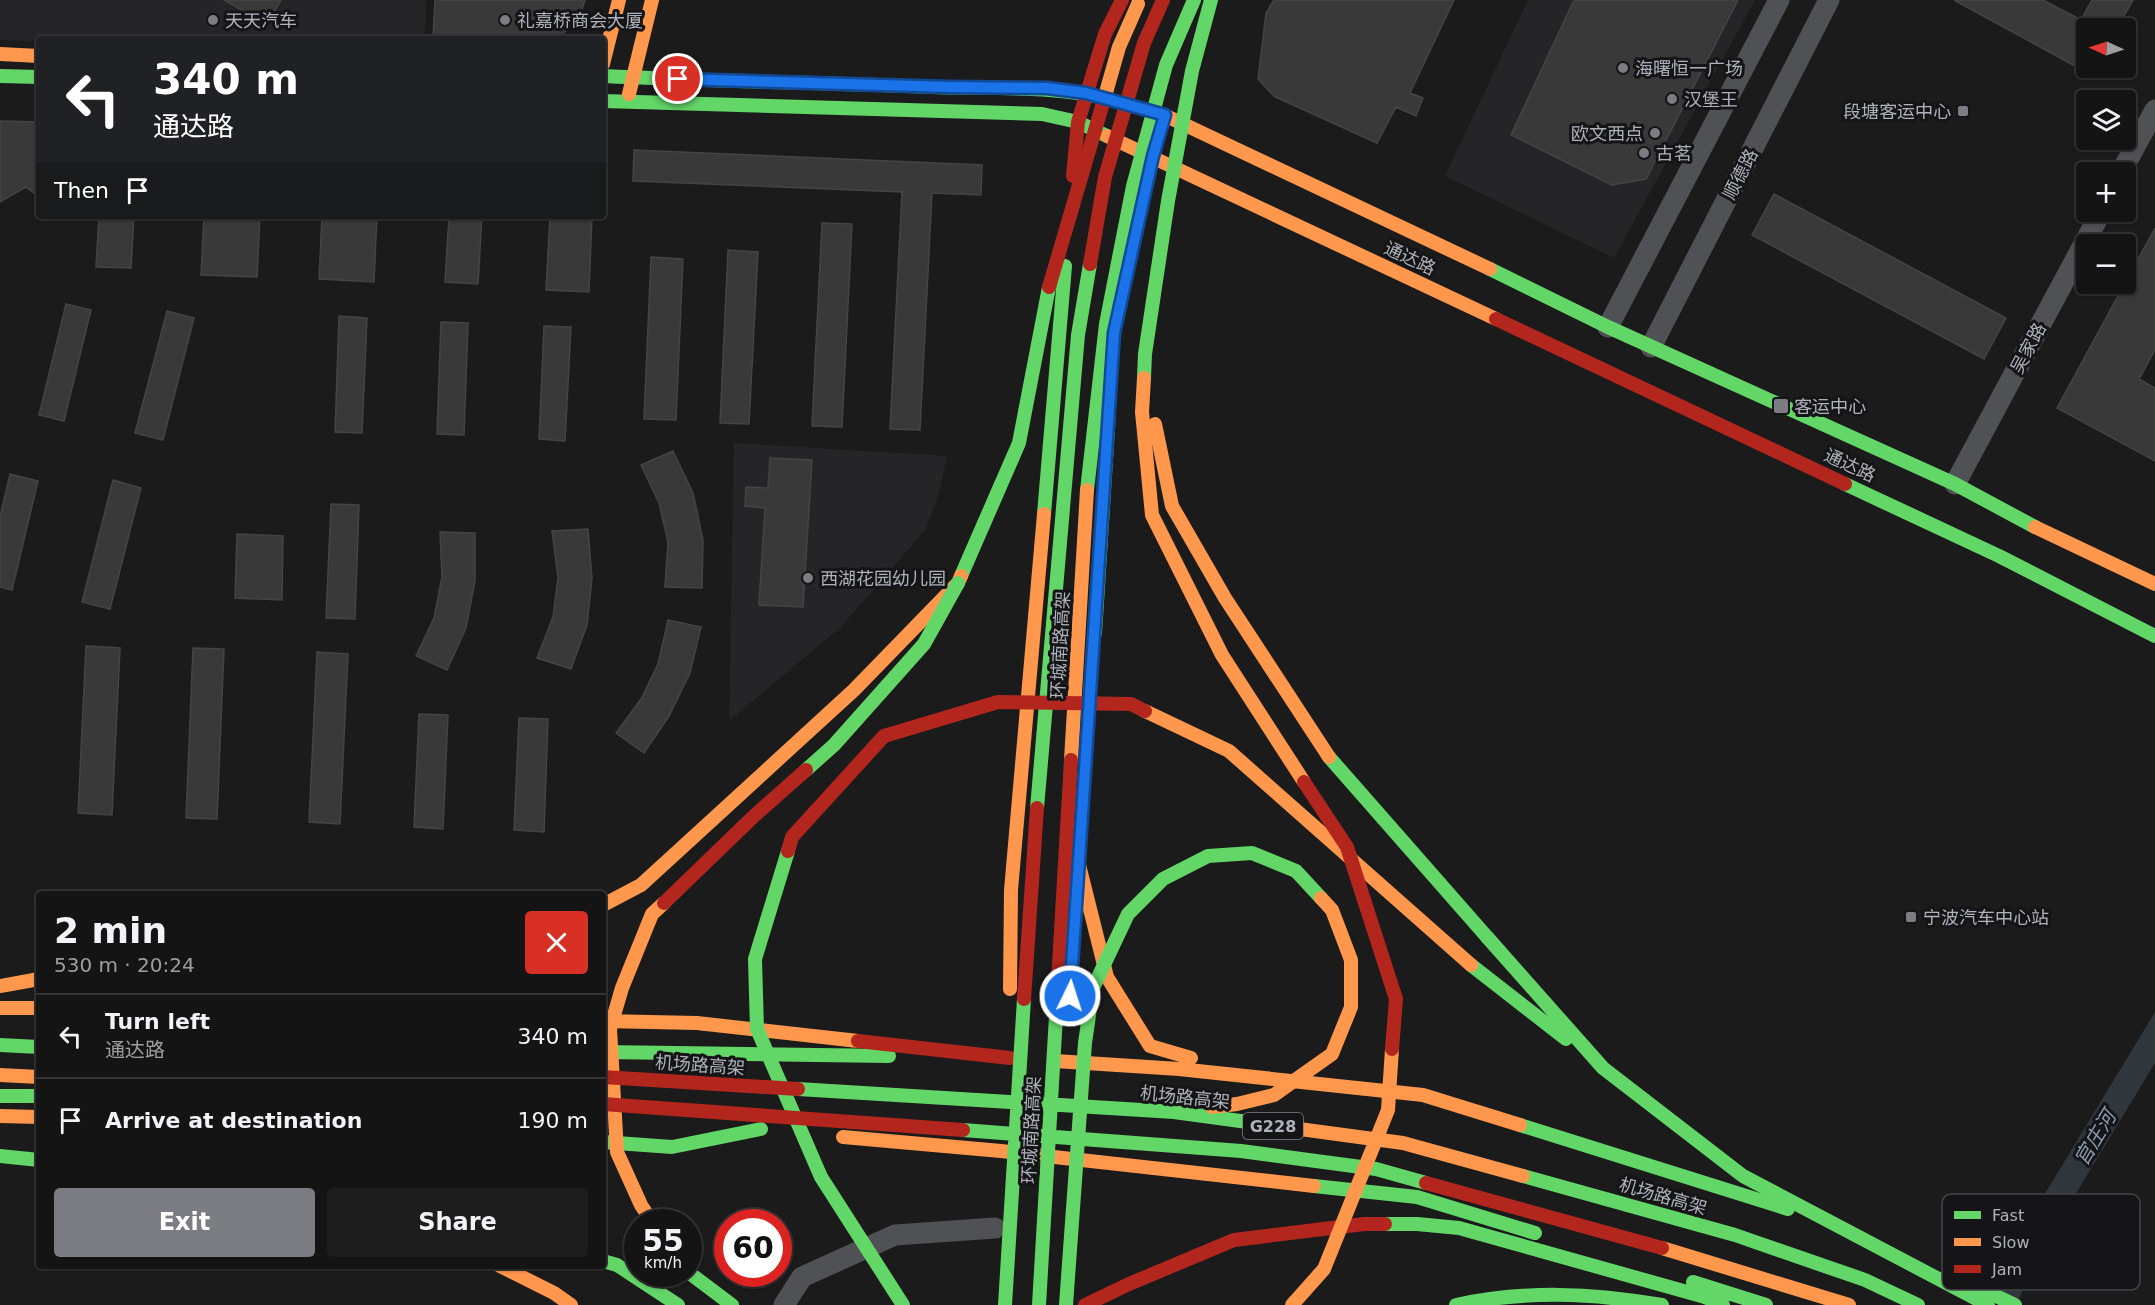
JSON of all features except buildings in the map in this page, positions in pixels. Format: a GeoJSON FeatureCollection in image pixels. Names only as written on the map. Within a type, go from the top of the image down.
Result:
{"type":"FeatureCollection","features":[{"type":"Feature","properties":{"kind":"main road"},"geometry":{"type":"LineString","coordinates":[[606,52],[619,0]]}},
{"type":"Feature","properties":{"kind":"main road"},"geometry":{"type":"LineString","coordinates":[[627,102],[652,0]]}},
{"type":"Feature","properties":{"kind":"main road"},"geometry":{"type":"LineString","coordinates":[[1000,1156],[1010,1058],[1011,890],[1078,122],[1105,34],[1122,0]]}},
{"type":"Feature","properties":{"kind":"main road"},"geometry":{"type":"LineString","coordinates":[[644,1209],[617,1152],[610,1029],[622,988],[652,914],[754,816],[834,745],[924,644],[958,583],[1019,443],[1049,287],[1119,47],[1140,0]]}},
{"type":"Feature","properties":{"kind":"main road","name":"环城南路高架"},"geometry":{"type":"LineString","coordinates":[[1005,1305],[1031,882],[1078,336],[1105,177],[1144,43],[1163,0]]}},
{"type":"Feature","properties":{"kind":"main road"},"geometry":{"type":"LineString","coordinates":[[1093,652],[1114,333],[1153,156],[1196,0]]}},
{"type":"Feature","properties":{"kind":"main road","name":"环城南路高架"},"geometry":{"type":"LineString","coordinates":[[1039,1305],[1088,470],[1106,324],[1133,186],[1166,65],[1196,0]]}},
{"type":"Feature","properties":{"kind":"main road"},"geometry":{"type":"LineString","coordinates":[[1211,0],[1188,92],[1144,354],[1142,412],[1152,515],[1222,655],[1347,847],[1396,999],[1388,1110],[1324,1269],[1292,1305]]}},
{"type":"Feature","properties":{"kind":"main road"},"geometry":{"type":"LineString","coordinates":[[0,54],[36,56]]}},
{"type":"Feature","properties":{"kind":"main road"},"geometry":{"type":"LineString","coordinates":[[0,76],[36,77]]}},
{"type":"Feature","properties":{"kind":"main road","name":"通达路"},"geometry":{"type":"LineString","coordinates":[[606,76],[1047,88],[1086,93],[1165,115],[1608,327],[1955,484],[2050,535],[2155,584]]}},
{"type":"Feature","properties":{"kind":"main road","name":"通达路"},"geometry":{"type":"LineString","coordinates":[[606,101],[1042,114],[1078,122],[2000,555],[2155,636]]}},
{"type":"Feature","properties":{"kind":"main road"},"geometry":{"type":"LineString","coordinates":[[1144,354],[1158,440],[1172,506],[1225,598],[1332,761],[1603,1068]]}},
{"type":"Feature","properties":{"kind":"main road"},"geometry":{"type":"LineString","coordinates":[[606,903],[641,885],[854,690],[958,583]]}},
{"type":"Feature","properties":{"kind":"main road"},"geometry":{"type":"LineString","coordinates":[[1089,711],[1091,688]]}},
{"type":"Feature","properties":{"kind":"main road"},"geometry":{"type":"LineString","coordinates":[[903,1305],[821,1177],[757,1029],[755,959],[792,837],[884,736],[998,702],[1131,704],[1229,751],[1471,965],[1743,1176],[1942,1281]]}},
{"type":"Feature","properties":{"kind":"main road"},"geometry":{"type":"LineString","coordinates":[[1066,1305],[1084,1055],[1093,988],[1128,914],[1162,879],[1208,856],[1252,853],[1296,871],[1332,910],[1351,960],[1351,1007],[1332,1054],[1274,1095],[1237,1104],[1174,1112]]}},
{"type":"Feature","properties":{"kind":"main road"},"geometry":{"type":"LineString","coordinates":[[1048,1305],[1080,859],[1107,977],[1150,1046],[1265,1078]]}},
{"type":"Feature","properties":{"kind":"main road"},"geometry":{"type":"LineString","coordinates":[[0,986],[36,980]]}},
{"type":"Feature","properties":{"kind":"main road"},"geometry":{"type":"LineString","coordinates":[[0,1008],[36,1008]]}},
{"type":"Feature","properties":{"kind":"main road"},"geometry":{"type":"LineString","coordinates":[[606,1021],[698,1023],[1010,1058],[1179,1069],[1423,1095],[1868,1234],[1942,1270]]}},
{"type":"Feature","properties":{"kind":"main road"},"geometry":{"type":"LineString","coordinates":[[0,1031],[36,1035]]}},
{"type":"Feature","properties":{"kind":"main road"},"geometry":{"type":"LineString","coordinates":[[0,1045],[36,1047]]}},
{"type":"Feature","properties":{"kind":"main road"},"geometry":{"type":"LineString","coordinates":[[606,1052],[1010,1058]]}},
{"type":"Feature","properties":{"kind":"main road"},"geometry":{"type":"LineString","coordinates":[[0,1075],[36,1077]]}},
{"type":"Feature","properties":{"kind":"main road","name":"机场路高架"},"geometry":{"type":"LineString","coordinates":[[606,1077],[1174,1112],[1403,1143],[1735,1235],[1865,1280],[1918,1305]]}},
{"type":"Feature","properties":{"kind":"main road"},"geometry":{"type":"LineString","coordinates":[[0,1096],[36,1096]]}},
{"type":"Feature","properties":{"kind":"main road","name":"G228"},"geometry":{"type":"LineString","coordinates":[[606,1104],[1241,1151],[1376,1169],[1676,1252],[1849,1305]]}},
{"type":"Feature","properties":{"kind":"main road"},"geometry":{"type":"LineString","coordinates":[[0,1116],[36,1117]]}},
{"type":"Feature","properties":{"kind":"main road"},"geometry":{"type":"LineString","coordinates":[[606,1119],[626,1120]]}},
{"type":"Feature","properties":{"kind":"main road"},"geometry":{"type":"LineString","coordinates":[[682,1124],[824,1135],[1000,1156],[1057,1157],[1417,1197],[1552,1239]]}},
{"type":"Feature","properties":{"kind":"main road"},"geometry":{"type":"LineString","coordinates":[[606,1142],[672,1147],[772,1130]]}},
{"type":"Feature","properties":{"kind":"main road"},"geometry":{"type":"LineString","coordinates":[[0,1156],[36,1160]]}},
{"type":"Feature","properties":{"kind":"main road"},"geometry":{"type":"LineString","coordinates":[[1085,1305],[1234,1240],[1364,1224],[1417,1224],[1459,1228],[1705,1297],[1723,1305]]}},
{"type":"Feature","properties":{"kind":"main road"},"geometry":{"type":"LineString","coordinates":[[1586,1249],[1766,1305]]}},
{"type":"Feature","properties":{"kind":"main road"},"geometry":{"type":"LineString","coordinates":[[606,1262],[617,1265],[678,1305]]}},
{"type":"Feature","properties":{"kind":"main road"},"geometry":{"type":"LineString","coordinates":[[506,1269],[554,1293],[571,1305]]}},
{"type":"Feature","properties":{"kind":"main road"},"geometry":{"type":"LineString","coordinates":[[702,1282],[732,1305]]}},
{"type":"Feature","properties":{"kind":"main road"},"geometry":{"type":"LineString","coordinates":[[1960,1290],[1988,1305]]}},
{"type":"Feature","properties":{"kind":"main road"},"geometry":{"type":"LineString","coordinates":[[1984,1290],[2015,1305]]}},
{"type":"Feature","properties":{"kind":"main road"},"geometry":{"type":"LineString","coordinates":[[1456,1305],[1482,1299],[1567,1293],[1624,1298],[1662,1305]]}},
{"type":"Feature","properties":{"kind":"street"},"geometry":{"type":"LineString","coordinates":[[1608,327],[1779,0]]}},
{"type":"Feature","properties":{"kind":"street","name":"顺德路"},"geometry":{"type":"LineString","coordinates":[[1651,347],[1829,0]]}},
{"type":"Feature","properties":{"kind":"street"},"geometry":{"type":"LineString","coordinates":[[2126,162],[2155,110]]}},
{"type":"Feature","properties":{"kind":"street","name":"吴家路"},"geometry":{"type":"LineString","coordinates":[[1955,484],[2096,222]]}},
{"type":"Feature","properties":{"kind":"street"},"geometry":{"type":"LineString","coordinates":[[784,1305],[802,1277],[895,1235],[995,1228]]}},
{"type":"Feature","properties":{"kind":"shaded area","name":"天天汽车"},"geometry":{"type":"Polygon","coordinates":[[[0,0],[426,0],[425,36],[36,36],[36,41],[0,40],[0,0]]]}},
{"type":"Feature","properties":{"kind":"shaded area"},"geometry":{"type":"Polygon","coordinates":[[[1528,0],[1755,0],[1614,258],[1445,176],[1528,0]]]}},
{"type":"Feature","properties":{"kind":"shaded area","name":"西湖花园幼儿园"},"geometry":{"type":"Polygon","coordinates":[[[734,443],[947,456],[939,493],[926,529],[841,627],[729,721],[734,443]]]}},
{"type":"Feature","properties":{"kind":"water","name":"官庄河"},"geometry":{"type":"Polygon","coordinates":[[[2155,1012],[2155,1063],[2076,1194],[2045,1194],[2155,1012]]]}},
{"type":"Feature","properties":{"kind":"water"},"geometry":{"type":"Polygon","coordinates":[[[2002,1290],[2023,1290],[2017,1305],[2002,1290]]]}},
{"type":"Feature","properties":{"kind":"traffic: fast"},"geometry":{"type":"LineString","coordinates":[[1087,490],[1106,324],[1133,186],[1166,65],[1194,0]]}},
{"type":"Feature","properties":{"kind":"traffic: fast"},"geometry":{"type":"LineString","coordinates":[[1144,378],[1145,354],[1168,201],[1192,71],[1211,0]]}},
{"type":"Feature","properties":{"kind":"traffic: fast"},"geometry":{"type":"LineString","coordinates":[[0,76],[36,77]]}},
{"type":"Feature","properties":{"kind":"traffic: fast"},"geometry":{"type":"LineString","coordinates":[[606,76],[1021,88],[1109,99]]}},
{"type":"Feature","properties":{"kind":"traffic: fast"},"geometry":{"type":"LineString","coordinates":[[606,101],[1042,114],[1078,122],[1107,136]]}},
{"type":"Feature","properties":{"kind":"traffic: fast"},"geometry":{"type":"LineString","coordinates":[[1037,808],[1078,335],[1090,264]]}},
{"type":"Feature","properties":{"kind":"traffic: fast"},"geometry":{"type":"LineString","coordinates":[[1044,514],[1065,266]]}},
{"type":"Feature","properties":{"kind":"traffic: fast"},"geometry":{"type":"LineString","coordinates":[[1490,269],[1608,327],[1955,484],[2035,527]]}},
{"type":"Feature","properties":{"kind":"traffic: fast"},"geometry":{"type":"LineString","coordinates":[[961,576],[1019,443],[1049,287]]}},
{"type":"Feature","properties":{"kind":"traffic: fast"},"geometry":{"type":"LineString","coordinates":[[1095,633],[1109,412]]}},
{"type":"Feature","properties":{"kind":"traffic: fast"},"geometry":{"type":"LineString","coordinates":[[1845,484],[1999,556],[2155,636]]}},
{"type":"Feature","properties":{"kind":"traffic: fast"},"geometry":{"type":"LineString","coordinates":[[806,770],[834,745],[924,644],[958,583]]}},
{"type":"Feature","properties":{"kind":"traffic: fast"},"geometry":{"type":"LineString","coordinates":[[1329,757],[1487,937]]}},
{"type":"Feature","properties":{"kind":"traffic: fast"},"geometry":{"type":"LineString","coordinates":[[788,851],[755,959],[757,1029],[821,1177],[903,1305]]}},
{"type":"Feature","properties":{"kind":"traffic: fast"},"geometry":{"type":"LineString","coordinates":[[1066,1305],[1085,1043],[1093,988],[1128,914],[1163,879],[1208,856],[1252,853],[1296,871],[1321,898]]}},
{"type":"Feature","properties":{"kind":"traffic: fast"},"geometry":{"type":"LineString","coordinates":[[1487,937],[1603,1068],[1743,1176],[1942,1281]]}},
{"type":"Feature","properties":{"kind":"traffic: fast"},"geometry":{"type":"LineString","coordinates":[[1471,965],[1566,1039]]}},
{"type":"Feature","properties":{"kind":"traffic: fast"},"geometry":{"type":"LineString","coordinates":[[1039,1305],[1058,982]]}},
{"type":"Feature","properties":{"kind":"traffic: fast"},"geometry":{"type":"LineString","coordinates":[[1005,1305],[1024,999]]}},
{"type":"Feature","properties":{"kind":"traffic: fast"},"geometry":{"type":"LineString","coordinates":[[0,1045],[36,1047]]}},
{"type":"Feature","properties":{"kind":"traffic: fast"},"geometry":{"type":"LineString","coordinates":[[606,1052],[889,1056]]}},
{"type":"Feature","properties":{"kind":"traffic: fast"},"geometry":{"type":"LineString","coordinates":[[798,1089],[1174,1112],[1255,1123]]}},
{"type":"Feature","properties":{"kind":"traffic: fast"},"geometry":{"type":"LineString","coordinates":[[0,1096],[36,1096]]}},
{"type":"Feature","properties":{"kind":"traffic: fast"},"geometry":{"type":"LineString","coordinates":[[1520,1125],[1788,1209]]}},
{"type":"Feature","properties":{"kind":"traffic: fast"},"geometry":{"type":"LineString","coordinates":[[606,1142],[672,1147],[761,1129]]}},
{"type":"Feature","properties":{"kind":"traffic: fast"},"geometry":{"type":"LineString","coordinates":[[963,1130],[1241,1151],[1376,1169],[1426,1183]]}},
{"type":"Feature","properties":{"kind":"traffic: fast"},"geometry":{"type":"LineString","coordinates":[[0,1156],[36,1160]]}},
{"type":"Feature","properties":{"kind":"traffic: fast"},"geometry":{"type":"LineString","coordinates":[[1523,1176],[1735,1235],[1865,1280],[1918,1305]]}},
{"type":"Feature","properties":{"kind":"traffic: fast"},"geometry":{"type":"LineString","coordinates":[[1314,1186],[1417,1197],[1535,1233]]}},
{"type":"Feature","properties":{"kind":"traffic: fast"},"geometry":{"type":"LineString","coordinates":[[1385,1224],[1459,1228],[1705,1297],[1723,1305]]}},
{"type":"Feature","properties":{"kind":"traffic: fast"},"geometry":{"type":"LineString","coordinates":[[606,1262],[617,1265],[678,1305]]}},
{"type":"Feature","properties":{"kind":"traffic: fast"},"geometry":{"type":"LineString","coordinates":[[702,1282],[732,1305]]}},
{"type":"Feature","properties":{"kind":"traffic: fast"},"geometry":{"type":"LineString","coordinates":[[1693,1282],[1766,1305]]}},
{"type":"Feature","properties":{"kind":"traffic: fast"},"geometry":{"type":"LineString","coordinates":[[1960,1290],[1988,1305]]}},
{"type":"Feature","properties":{"kind":"traffic: fast"},"geometry":{"type":"LineString","coordinates":[[1984,1290],[2015,1305]]}},
{"type":"Feature","properties":{"kind":"traffic: fast"},"geometry":{"type":"LineString","coordinates":[[1456,1305],[1533,1295],[1585,1296],[1662,1305]]}},
{"type":"Feature","properties":{"kind":"traffic: slow"},"geometry":{"type":"LineString","coordinates":[[606,52],[619,0]]}},
{"type":"Feature","properties":{"kind":"traffic: slow"},"geometry":{"type":"LineString","coordinates":[[629,94],[652,0]]}},
{"type":"Feature","properties":{"kind":"traffic: slow"},"geometry":{"type":"LineString","coordinates":[[1103,103],[1119,47],[1138,4]]}},
{"type":"Feature","properties":{"kind":"traffic: slow"},"geometry":{"type":"LineString","coordinates":[[0,54],[36,56]]}},
{"type":"Feature","properties":{"kind":"traffic: slow"},"geometry":{"type":"LineString","coordinates":[[1162,114],[1490,269]]}},
{"type":"Feature","properties":{"kind":"traffic: slow"},"geometry":{"type":"LineString","coordinates":[[1107,136],[1496,319]]}},
{"type":"Feature","properties":{"kind":"traffic: slow"},"geometry":{"type":"LineString","coordinates":[[1144,378],[1142,412],[1152,515],[1222,655],[1304,782]]}},
{"type":"Feature","properties":{"kind":"traffic: slow"},"geometry":{"type":"LineString","coordinates":[[1155,424],[1172,506],[1225,598],[1329,757]]}},
{"type":"Feature","properties":{"kind":"traffic: slow"},"geometry":{"type":"LineString","coordinates":[[1071,760],[1087,490]]}},
{"type":"Feature","properties":{"kind":"traffic: slow"},"geometry":{"type":"LineString","coordinates":[[1010,989],[1011,890],[1044,514]]}},
{"type":"Feature","properties":{"kind":"traffic: slow"},"geometry":{"type":"LineString","coordinates":[[2035,527],[2155,584]]}},
{"type":"Feature","properties":{"kind":"traffic: slow"},"geometry":{"type":"LineString","coordinates":[[606,903],[641,885],[854,690],[958,583],[961,576]]}},
{"type":"Feature","properties":{"kind":"traffic: slow"},"geometry":{"type":"LineString","coordinates":[[1145,711],[1229,751],[1471,965]]}},
{"type":"Feature","properties":{"kind":"traffic: slow"},"geometry":{"type":"LineString","coordinates":[[1079,865],[1107,977],[1150,1046],[1191,1058]]}},
{"type":"Feature","properties":{"kind":"traffic: slow"},"geometry":{"type":"LineString","coordinates":[[1212,1107],[1237,1104],[1274,1095],[1332,1054],[1351,1007],[1351,960],[1332,910],[1321,898]]}},
{"type":"Feature","properties":{"kind":"traffic: slow"},"geometry":{"type":"LineString","coordinates":[[644,1209],[617,1152],[610,1029],[622,988],[652,914],[664,903]]}},
{"type":"Feature","properties":{"kind":"traffic: slow"},"geometry":{"type":"LineString","coordinates":[[0,986],[36,980]]}},
{"type":"Feature","properties":{"kind":"traffic: slow"},"geometry":{"type":"LineString","coordinates":[[0,1008],[36,1008]]}},
{"type":"Feature","properties":{"kind":"traffic: slow"},"geometry":{"type":"LineString","coordinates":[[606,1021],[697,1023],[858,1041]]}},
{"type":"Feature","properties":{"kind":"traffic: slow"},"geometry":{"type":"LineString","coordinates":[[1292,1305],[1324,1269],[1388,1110],[1392,1049]]}},
{"type":"Feature","properties":{"kind":"traffic: slow"},"geometry":{"type":"LineString","coordinates":[[1055,1061],[1179,1069],[1423,1095],[1520,1125]]}},
{"type":"Feature","properties":{"kind":"traffic: slow"},"geometry":{"type":"LineString","coordinates":[[0,1075],[36,1077]]}},
{"type":"Feature","properties":{"kind":"traffic: slow"},"geometry":{"type":"LineString","coordinates":[[0,1116],[36,1117]]}},
{"type":"Feature","properties":{"kind":"traffic: slow"},"geometry":{"type":"LineString","coordinates":[[1255,1123],[1403,1143],[1523,1176]]}},
{"type":"Feature","properties":{"kind":"traffic: slow"},"geometry":{"type":"LineString","coordinates":[[843,1137],[1001,1151],[1314,1186]]}},
{"type":"Feature","properties":{"kind":"traffic: slow"},"geometry":{"type":"LineString","coordinates":[[1662,1248],[1849,1305]]}},
{"type":"Feature","properties":{"kind":"traffic: slow"},"geometry":{"type":"LineString","coordinates":[[506,1269],[554,1293],[571,1305]]}},
{"type":"Feature","properties":{"kind":"traffic: jam"},"geometry":{"type":"LineString","coordinates":[[1073,176],[1078,122],[1105,34],[1122,0]]}},
{"type":"Feature","properties":{"kind":"traffic: jam"},"geometry":{"type":"LineString","coordinates":[[1090,264],[1105,177],[1144,43],[1163,0]]}},
{"type":"Feature","properties":{"kind":"traffic: jam"},"geometry":{"type":"LineString","coordinates":[[1049,287],[1103,103]]}},
{"type":"Feature","properties":{"kind":"traffic: jam"},"geometry":{"type":"LineString","coordinates":[[1496,319],[1845,484]]}},
{"type":"Feature","properties":{"kind":"traffic: jam"},"geometry":{"type":"LineString","coordinates":[[788,851],[792,837],[884,736],[998,702],[1131,704],[1145,711]]}},
{"type":"Feature","properties":{"kind":"traffic: jam"},"geometry":{"type":"LineString","coordinates":[[1058,982],[1071,760]]}},
{"type":"Feature","properties":{"kind":"traffic: jam"},"geometry":{"type":"LineString","coordinates":[[664,903],[754,816],[806,770]]}},
{"type":"Feature","properties":{"kind":"traffic: jam"},"geometry":{"type":"LineString","coordinates":[[1304,782],[1347,847],[1396,999],[1392,1049]]}},
{"type":"Feature","properties":{"kind":"traffic: jam"},"geometry":{"type":"LineString","coordinates":[[1024,999],[1037,808]]}},
{"type":"Feature","properties":{"kind":"traffic: jam"},"geometry":{"type":"LineString","coordinates":[[858,1041],[1010,1058]]}},
{"type":"Feature","properties":{"kind":"traffic: jam"},"geometry":{"type":"LineString","coordinates":[[606,1077],[798,1089]]}},
{"type":"Feature","properties":{"kind":"traffic: jam"},"geometry":{"type":"LineString","coordinates":[[606,1104],[963,1130]]}},
{"type":"Feature","properties":{"kind":"traffic: jam"},"geometry":{"type":"LineString","coordinates":[[1426,1183],[1662,1248]]}},
{"type":"Feature","properties":{"kind":"traffic: jam"},"geometry":{"type":"LineString","coordinates":[[1085,1305],[1234,1240],[1364,1224],[1385,1224]]}},
{"type":"Feature","properties":{"kind":"place","name":"天天汽车"},"geometry":{"type":"Point","coordinates":[213,20]}},
{"type":"Feature","properties":{"kind":"place","name":"礼嘉桥商会大厦"},"geometry":{"type":"Point","coordinates":[505,20]}},
{"type":"Feature","properties":{"kind":"place","name":"海曙恒一广场"},"geometry":{"type":"Point","coordinates":[1623,68]}},
{"type":"Feature","properties":{"kind":"place","name":"汉堡王"},"geometry":{"type":"Point","coordinates":[1672,99]}},
{"type":"Feature","properties":{"kind":"place","name":"段塘客运中心"},"geometry":{"type":"Point","coordinates":[1963,111]}},
{"type":"Feature","properties":{"kind":"place","name":"欧文西点"},"geometry":{"type":"Point","coordinates":[1655,133]}},
{"type":"Feature","properties":{"kind":"place","name":"古茗"},"geometry":{"type":"Point","coordinates":[1644,153]}},
{"type":"Feature","properties":{"kind":"place","name":"客运中心"},"geometry":{"type":"Point","coordinates":[1781,406]}},
{"type":"Feature","properties":{"kind":"place","name":"西湖花园幼儿园"},"geometry":{"type":"Point","coordinates":[808,578]}},
{"type":"Feature","properties":{"kind":"place","name":"宁波汽车中心站"},"geometry":{"type":"Point","coordinates":[1911,917]}},
{"type":"Feature","properties":{"kind":"route"},"geometry":{"type":"LineString","coordinates":[[678,79],[1047,88],[1086,93],[1165,115],[1153,156],[1114,333],[1070,996]]}}]}
